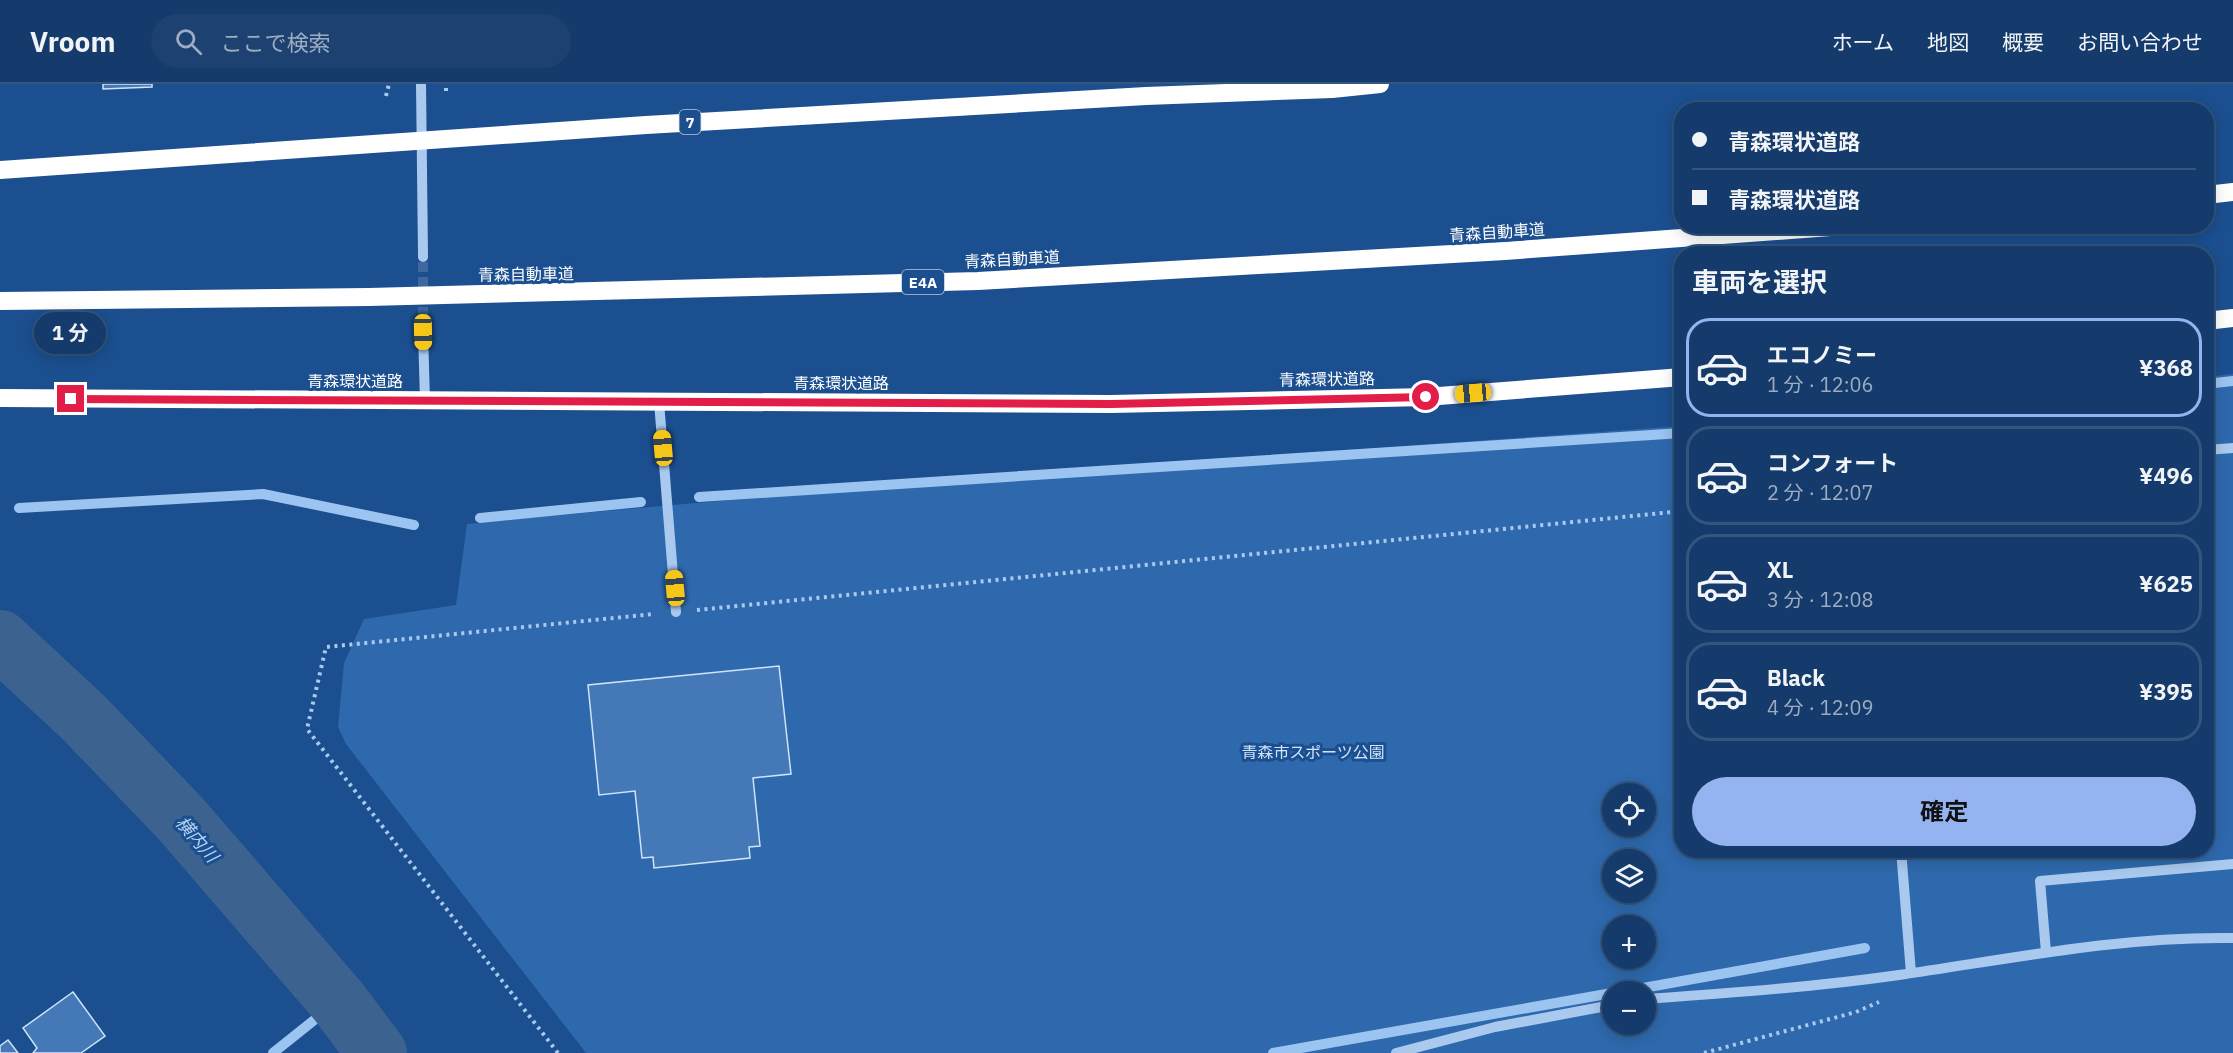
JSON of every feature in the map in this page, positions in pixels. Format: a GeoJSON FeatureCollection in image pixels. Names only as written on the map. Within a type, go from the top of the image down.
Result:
{"type":"FeatureCollection","features":[{"type":"Feature","properties":{"kind":"highway","name":"7"},"geometry":{"type":"LineString","coordinates":[[0,170],[646,125],[1380,84]]}},
{"type":"Feature","properties":{"kind":"highway"},"geometry":{"type":"LineString","coordinates":[[2214,194],[2233,192]]}},
{"type":"Feature","properties":{"kind":"highway","name":"青森自動車道"},"geometry":{"type":"LineString","coordinates":[[0,301],[369,297],[978,281],[1505,251],[1736,234]]}},
{"type":"Feature","properties":{"kind":"highway"},"geometry":{"type":"LineString","coordinates":[[2214,320],[2233,318]]}},
{"type":"Feature","properties":{"kind":"highway","name":"青森環状道路"},"geometry":{"type":"LineString","coordinates":[[0,398],[1111,404],[1414,397],[1674,378]]}},
{"type":"Feature","properties":{"kind":"street"},"geometry":{"type":"LineString","coordinates":[[421,84],[423,257]]}},
{"type":"Feature","properties":{"kind":"street"},"geometry":{"type":"LineString","coordinates":[[423,332],[425,401]]}},
{"type":"Feature","properties":{"kind":"street"},"geometry":{"type":"LineString","coordinates":[[659,402],[676,612]]}},
{"type":"Feature","properties":{"kind":"street"},"geometry":{"type":"LineString","coordinates":[[2214,449],[2233,448]]}},
{"type":"Feature","properties":{"kind":"street"},"geometry":{"type":"LineString","coordinates":[[1902,858],[1911,973]]}},
{"type":"Feature","properties":{"kind":"street"},"geometry":{"type":"LineString","coordinates":[[2046,952],[2040,881],[2233,864]]}},
{"type":"Feature","properties":{"kind":"street"},"geometry":{"type":"LineString","coordinates":[[1656,998],[1817,986],[2046,952],[2156,939],[2233,938]]}},
{"type":"Feature","properties":{"kind":"street"},"geometry":{"type":"LineString","coordinates":[[1396,1053],[1495,1027],[1602,1007]]}},
{"type":"Feature","properties":{"kind":"path"},"geometry":{"type":"LineString","coordinates":[[386,96],[389,84]]}},
{"type":"Feature","properties":{"kind":"path"},"geometry":{"type":"LineString","coordinates":[[446,84],[446,92]]}},
{"type":"Feature","properties":{"kind":"path"},"geometry":{"type":"LineString","coordinates":[[558,1053],[307,729],[326,647],[1674,512]]}},
{"type":"Feature","properties":{"kind":"path"},"geometry":{"type":"LineString","coordinates":[[1704,1053],[1856,1012],[1882,1001],[1893,976]]}},
{"type":"Feature","properties":{"kind":"green space","name":"青森市スポーツ公園"},"geometry":{"type":"Polygon","coordinates":[[[2233,374],[2233,1053],[586,1053],[346,744],[338,727],[344,663],[364,619],[456,605],[467,524],[1074,471],[1674,427],[1674,858],[2214,858],[2214,376],[2233,374]]]}},
{"type":"Feature","properties":{"kind":"building"},"geometry":{"type":"Polygon","coordinates":[[[103,84],[152,84],[152,87],[103,89],[103,84]]]}},
{"type":"Feature","properties":{"kind":"building"},"geometry":{"type":"Polygon","coordinates":[[[779,666],[791,774],[753,778],[760,846],[749,847],[750,858],[654,868],[653,857],[642,858],[635,791],[599,795],[588,685],[779,666]]]}},
{"type":"Feature","properties":{"kind":"building"},"geometry":{"type":"Polygon","coordinates":[[[73,992],[105,1036],[81,1053],[33,1053],[37,1048],[23,1028],[73,992]]]}},
{"type":"Feature","properties":{"kind":"building"},"geometry":{"type":"Polygon","coordinates":[[[8,1040],[18,1053],[0,1053],[0,1046],[8,1040]]]}},
{"type":"Feature","properties":{"kind":"waterway"},"geometry":{"type":"LineString","coordinates":[[2214,383],[2233,381]]}},
{"type":"Feature","properties":{"kind":"waterway"},"geometry":{"type":"LineString","coordinates":[[699,497],[1674,434]]}},
{"type":"Feature","properties":{"kind":"waterway"},"geometry":{"type":"LineString","coordinates":[[19,508],[263,494],[414,525]]}},
{"type":"Feature","properties":{"kind":"waterway"},"geometry":{"type":"LineString","coordinates":[[480,518],[641,502]]}},
{"type":"Feature","properties":{"kind":"waterway","name":"横内川"},"geometry":{"type":"LineString","coordinates":[[0,640],[83,717],[180,818],[338,1001],[377,1053]]}},
{"type":"Feature","properties":{"kind":"waterway"},"geometry":{"type":"LineString","coordinates":[[1656,986],[1865,948]]}},
{"type":"Feature","properties":{"kind":"waterway"},"geometry":{"type":"LineString","coordinates":[[1273,1053],[1602,995]]}},
{"type":"Feature","properties":{"kind":"waterway"},"geometry":{"type":"LineString","coordinates":[[273,1053],[338,1001]]}},
{"type":"Feature","properties":{"kind":"tunnel"},"geometry":{"type":"LineString","coordinates":[[423,257],[423,332]]}},
{"type":"Feature","properties":{"kind":"route"},"geometry":{"type":"LineString","coordinates":[[71,399],[1111,404],[1426,397]]}}]}
